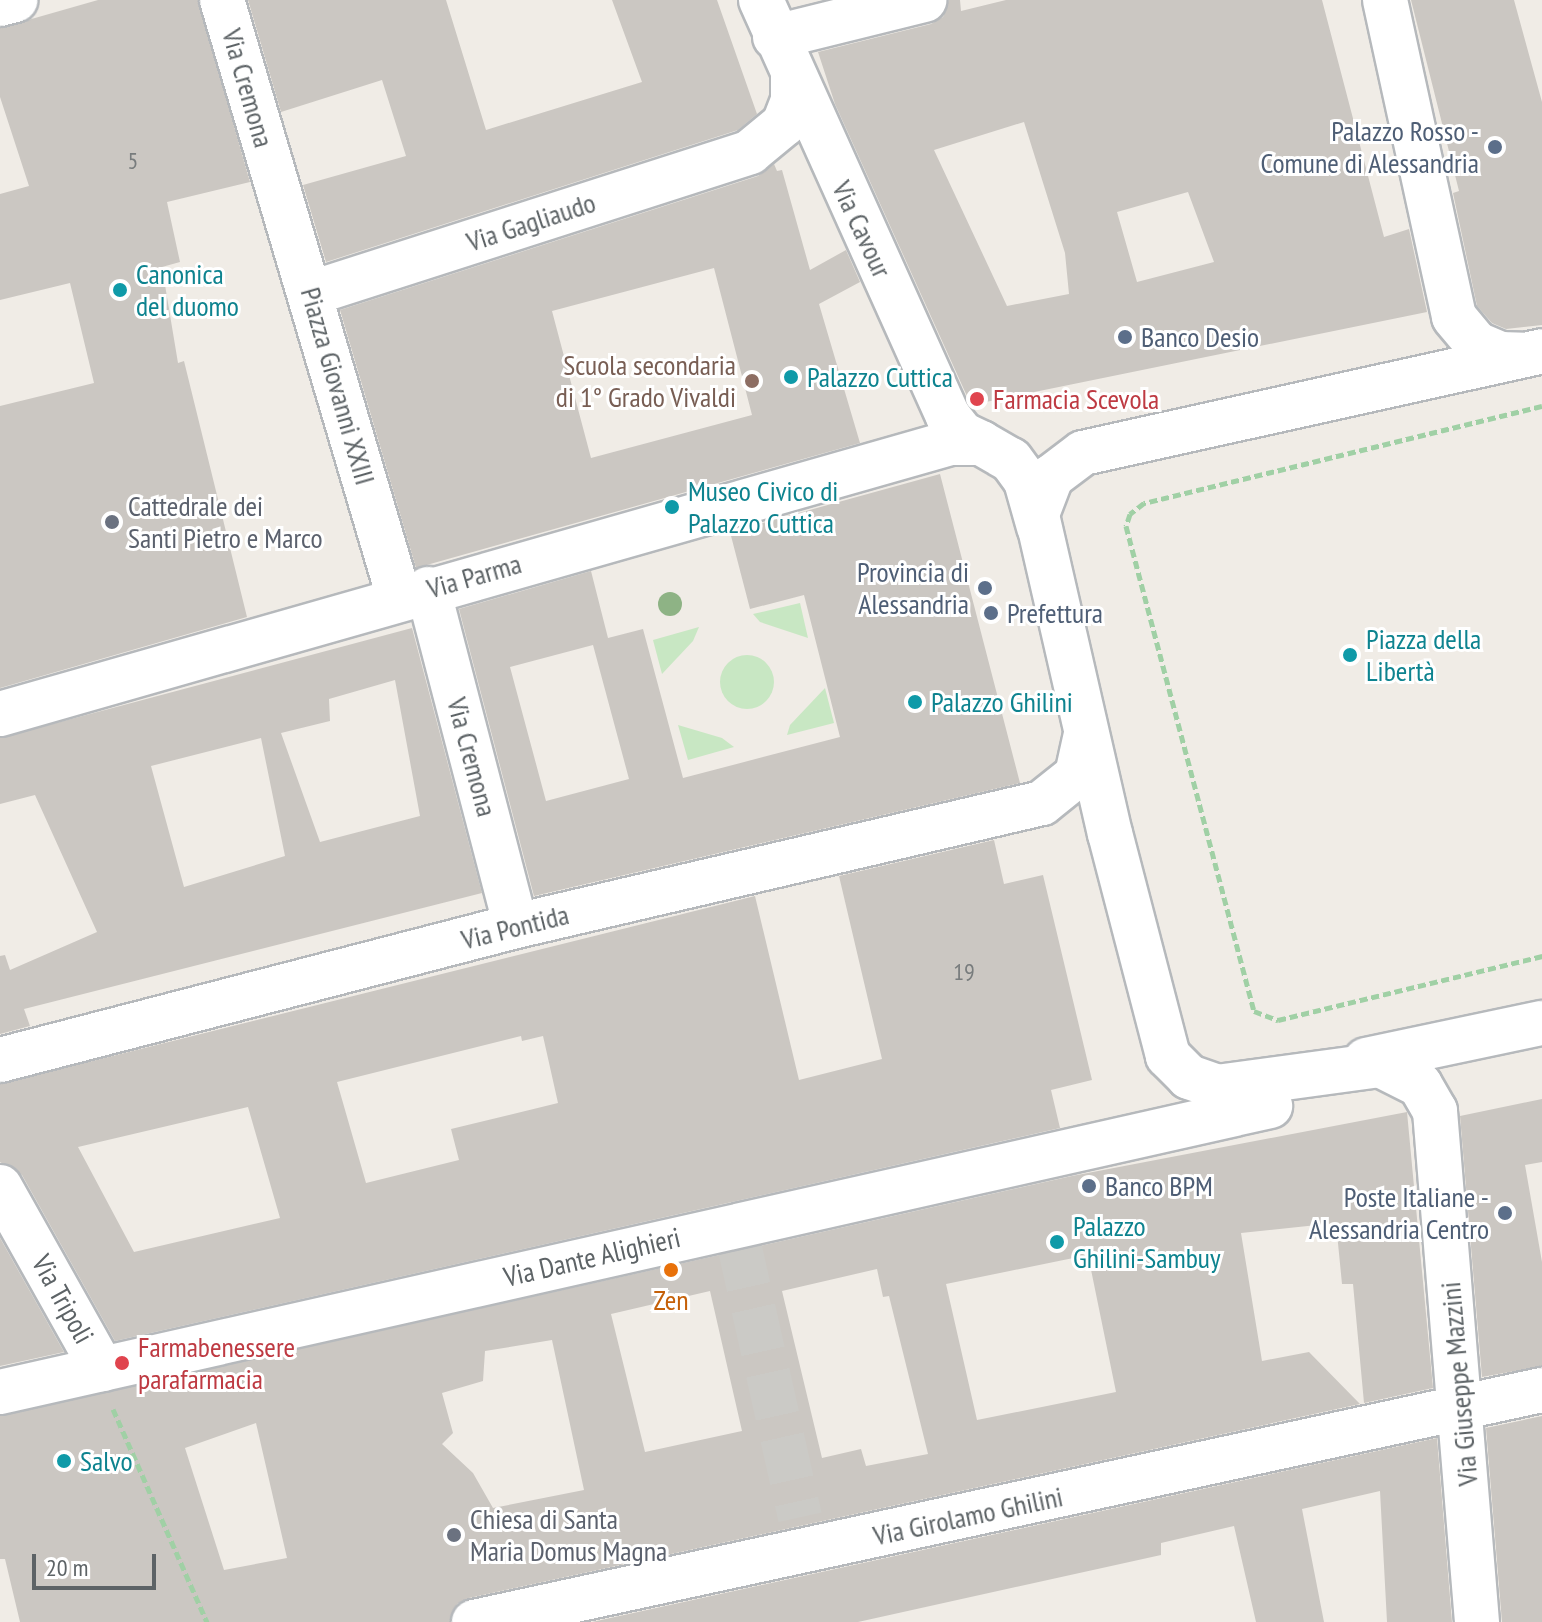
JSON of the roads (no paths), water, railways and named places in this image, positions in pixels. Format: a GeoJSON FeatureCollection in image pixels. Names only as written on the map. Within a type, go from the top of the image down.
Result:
{"type":"FeatureCollection","features":[{"type":"Feature","properties":{"kind":"street"},"geometry":{"type":"LineString","coordinates":[[0,4],[15,0]]}},
{"type":"Feature","properties":{"kind":"street","name":"Via Cremona"},"geometry":{"type":"LineString","coordinates":[[222,0],[274,175]]}},
{"type":"Feature","properties":{"kind":"street"},"geometry":{"type":"LineString","coordinates":[[776,38],[925,0]]}},
{"type":"Feature","properties":{"kind":"street"},"geometry":{"type":"LineString","coordinates":[[1385,0],[1454,317],[1477,344],[1500,354],[1534,353]]}},
{"type":"Feature","properties":{"kind":"street","name":"Via Gagliaudo"},"geometry":{"type":"LineString","coordinates":[[312,293],[750,152],[784,124],[793,101],[776,38]]}},
{"type":"Feature","properties":{"kind":"street","name":"Via Cavour"},"geometry":{"type":"LineString","coordinates":[[776,38],[951,422],[966,443],[1003,454],[1021,472],[1039,530]]}},
{"type":"Feature","properties":{"kind":"street","name":"Piazza Giovanni XXIII"},"geometry":{"type":"LineString","coordinates":[[274,175],[414,593]]}},
{"type":"Feature","properties":{"kind":"street"},"geometry":{"type":"LineString","coordinates":[[1370,1074],[1238,1086],[1199,1082],[1181,1071],[1166,1051],[1085,730],[1039,530],[1039,504],[1045,485],[1078,455],[1534,353]]}},
{"type":"Feature","properties":{"kind":"street","name":"Via Parma"},"geometry":{"type":"LineString","coordinates":[[0,714],[414,593],[966,443]]}},
{"type":"Feature","properties":{"kind":"street","name":"Via Cremona"},"geometry":{"type":"LineString","coordinates":[[414,593],[516,926]]}},
{"type":"Feature","properties":{"kind":"street","name":"Via Pontida"},"geometry":{"type":"LineString","coordinates":[[0,1060],[516,926],[1033,806],[1056,797],[1077,775],[1086,751],[1085,730]]}},
{"type":"Feature","properties":{"kind":"street"},"geometry":{"type":"LineString","coordinates":[[1238,1086],[1542,1023]]}},
{"type":"Feature","properties":{"kind":"street","name":"Via Giuseppe Mazzini"},"geometry":{"type":"LineString","coordinates":[[1370,1074],[1399,1071],[1420,1085],[1435,1111],[1462,1409],[1477,1622]]}},
{"type":"Feature","properties":{"kind":"street","name":"Via Dante Alighieri"},"geometry":{"type":"LineString","coordinates":[[0,1392],[737,1234],[1185,1124],[1370,1074]]}},
{"type":"Feature","properties":{"kind":"street","name":"Via Tripoli"},"geometry":{"type":"LineString","coordinates":[[0,1187],[102,1369]]}},
{"type":"Feature","properties":{"kind":"street","name":"Via Girolamo Ghilini"},"geometry":{"type":"LineString","coordinates":[[474,1622],[803,1534],[1462,1409],[1542,1390]]}},
{"type":"Feature","properties":{"kind":"tunnel"},"geometry":{"type":"LineString","coordinates":[[739,1244],[800,1517]]}},
{"type":"Feature","properties":{"kind":"place","name":"Palazzo Rosso - Comune di Alessandria"},"geometry":{"type":"Point","coordinates":[1495,147]}},
{"type":"Feature","properties":{"kind":"place","name":"Canonica del duomo"},"geometry":{"type":"Point","coordinates":[120,290]}},
{"type":"Feature","properties":{"kind":"place","name":"Banco Desio"},"geometry":{"type":"Point","coordinates":[1125,337]}},
{"type":"Feature","properties":{"kind":"place","name":"Palazzo Cuttica"},"geometry":{"type":"Point","coordinates":[791,377]}},
{"type":"Feature","properties":{"kind":"place","name":"Scuola secondaria di 1° Grado Vivaldi"},"geometry":{"type":"Point","coordinates":[752,381]}},
{"type":"Feature","properties":{"kind":"place","name":"Farmacia Scevola"},"geometry":{"type":"Point","coordinates":[977,399]}},
{"type":"Feature","properties":{"kind":"place","name":"Museo Civico di Palazzo Cuttica"},"geometry":{"type":"Point","coordinates":[672,507]}},
{"type":"Feature","properties":{"kind":"place","name":"Cattedrale dei Santi Pietro e Marco"},"geometry":{"type":"Point","coordinates":[112,522]}},
{"type":"Feature","properties":{"kind":"place","name":"Provincia di Alessandria"},"geometry":{"type":"Point","coordinates":[985,588]}},
{"type":"Feature","properties":{"kind":"place","name":"Prefettura"},"geometry":{"type":"Point","coordinates":[991,613]}},
{"type":"Feature","properties":{"kind":"place","name":"Piazza della Libertà"},"geometry":{"type":"Point","coordinates":[1350,655]}},
{"type":"Feature","properties":{"kind":"place","name":"Palazzo Ghilini"},"geometry":{"type":"Point","coordinates":[915,702]}},
{"type":"Feature","properties":{"kind":"place","name":"Banco BPM"},"geometry":{"type":"Point","coordinates":[1089,1186]}},
{"type":"Feature","properties":{"kind":"place","name":"Poste Italiane - Alessandria Centro"},"geometry":{"type":"Point","coordinates":[1505,1213]}},
{"type":"Feature","properties":{"kind":"place","name":"Palazzo Ghilini-Sambuy"},"geometry":{"type":"Point","coordinates":[1057,1242]}},
{"type":"Feature","properties":{"kind":"place","name":"Zen"},"geometry":{"type":"Point","coordinates":[671,1270]}},
{"type":"Feature","properties":{"kind":"place","name":"Farmabenessere parafarmacia"},"geometry":{"type":"Point","coordinates":[122,1363]}},
{"type":"Feature","properties":{"kind":"place","name":"Salvo"},"geometry":{"type":"Point","coordinates":[64,1461]}},
{"type":"Feature","properties":{"kind":"place","name":"Chiesa di Santa Maria Domus Magna"},"geometry":{"type":"Point","coordinates":[454,1535]}}]}
